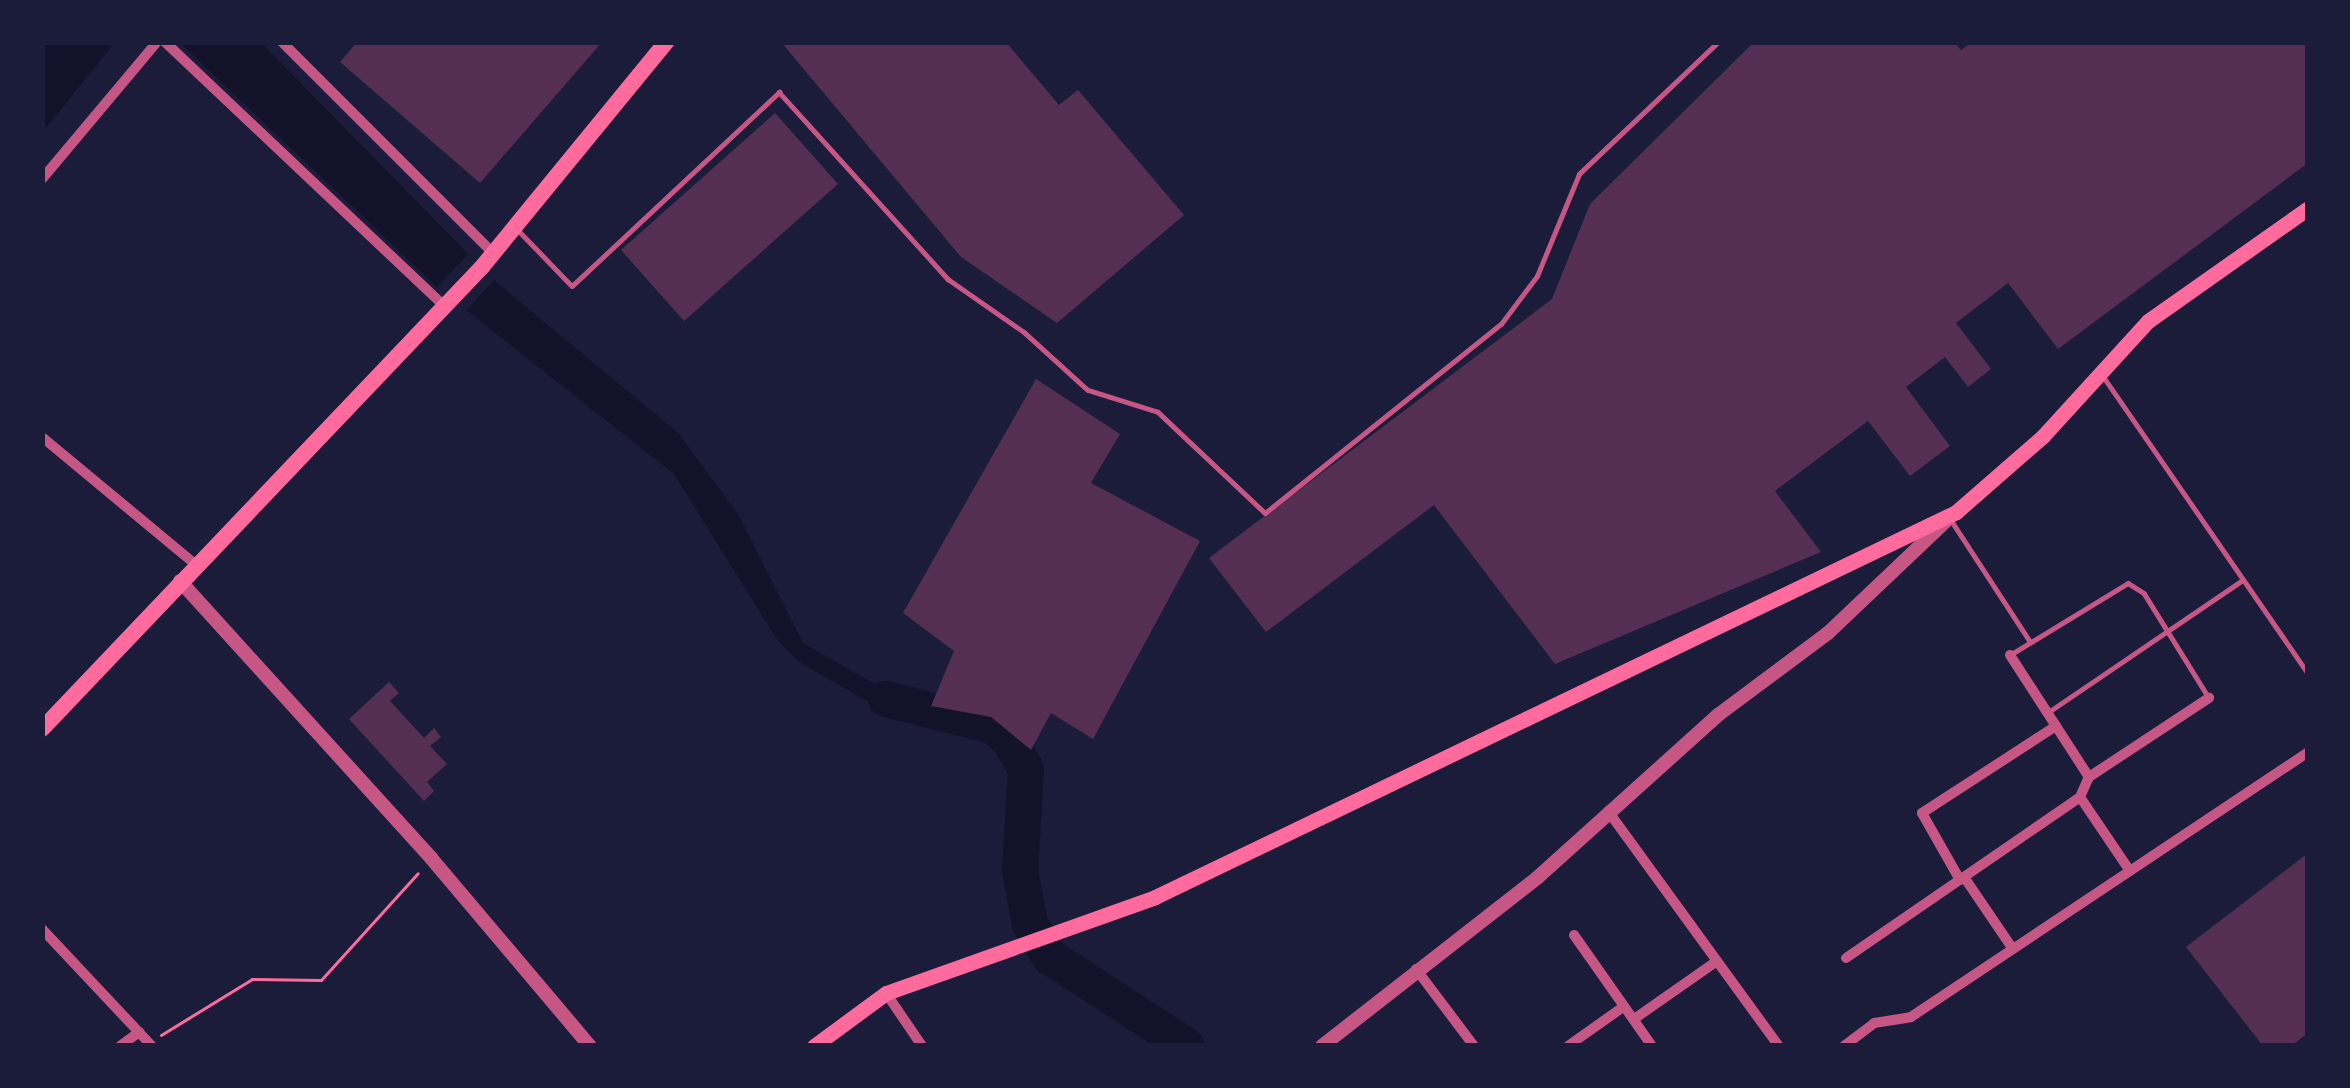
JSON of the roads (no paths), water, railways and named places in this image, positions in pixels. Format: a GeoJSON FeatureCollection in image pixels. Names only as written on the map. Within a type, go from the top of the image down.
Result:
{"type":"FeatureCollection","features":[{"type":"Feature","properties":{"kind":"highway"},"geometry":{"type":"LineString","coordinates":[[42,729],[488,261],[666,42]]}},
{"type":"Feature","properties":{"kind":"main road"},"geometry":{"type":"LineString","coordinates":[[814,1046],[886,992],[1155,896],[1953,515],[2043,436],[2100,371],[2181,293],[2308,208]]}},
{"type":"Feature","properties":{"kind":"street"},"geometry":{"type":"LineString","coordinates":[[42,178],[161,42],[449,303]]}},
{"type":"Feature","properties":{"kind":"street"},"geometry":{"type":"LineString","coordinates":[[282,42],[488,261]]}},
{"type":"Feature","properties":{"kind":"street"},"geometry":{"type":"LineString","coordinates":[[42,436],[196,565]]}},
{"type":"Feature","properties":{"kind":"street"},"geometry":{"type":"LineString","coordinates":[[1322,1046],[1537,878],[1718,715],[1828,633],[1953,515]]}},
{"type":"Feature","properties":{"kind":"street"},"geometry":{"type":"LineString","coordinates":[[180,581],[431,858],[590,1046]]}},
{"type":"Feature","properties":{"kind":"street"},"geometry":{"type":"LineString","coordinates":[[2010,655],[2089,776]]}},
{"type":"Feature","properties":{"kind":"street"},"geometry":{"type":"LineString","coordinates":[[1846,958],[2080,797],[2089,776],[2209,698]]}},
{"type":"Feature","properties":{"kind":"street"},"geometry":{"type":"LineString","coordinates":[[2013,949],[1922,813],[2056,726]]}},
{"type":"Feature","properties":{"kind":"street"},"geometry":{"type":"LineString","coordinates":[[1844,1046],[1874,1023],[1911,1018],[2308,752]]}},
{"type":"Feature","properties":{"kind":"street"},"geometry":{"type":"LineString","coordinates":[[2080,797],[2131,871]]}},
{"type":"Feature","properties":{"kind":"street"},"geometry":{"type":"LineString","coordinates":[[1608,811],[1779,1046]]}},
{"type":"Feature","properties":{"kind":"street"},"geometry":{"type":"LineString","coordinates":[[42,929],[151,1045]]}},
{"type":"Feature","properties":{"kind":"street"},"geometry":{"type":"LineString","coordinates":[[1574,934],[1652,1046]]}},
{"type":"Feature","properties":{"kind":"street"},"geometry":{"type":"LineString","coordinates":[[1634,1019],[1717,961]]}},
{"type":"Feature","properties":{"kind":"street"},"geometry":{"type":"LineString","coordinates":[[1416,969],[1474,1046]]}},
{"type":"Feature","properties":{"kind":"street"},"geometry":{"type":"LineString","coordinates":[[886,992],[922,1046]]}},
{"type":"Feature","properties":{"kind":"street"},"geometry":{"type":"LineString","coordinates":[[1568,1046],[1623,1007]]}},
{"type":"Feature","properties":{"kind":"street"},"geometry":{"type":"LineString","coordinates":[[120,1046],[139,1032]]}},
{"type":"Feature","properties":{"kind":"lane"},"geometry":{"type":"LineString","coordinates":[[516,228],[572,286],[779,92],[948,279],[1024,332],[1088,390],[1158,412],[1265,513],[1501,323],[1538,276],[1579,174],[1718,42]]}},
{"type":"Feature","properties":{"kind":"lane"},"geometry":{"type":"LineString","coordinates":[[2100,371],[2308,673]]}},
{"type":"Feature","properties":{"kind":"lane"},"geometry":{"type":"LineString","coordinates":[[1953,515],[2030,641]]}},
{"type":"Feature","properties":{"kind":"lane"},"geometry":{"type":"LineString","coordinates":[[2048,713],[2242,581]]}},
{"type":"Feature","properties":{"kind":"lane"},"geometry":{"type":"LineString","coordinates":[[2010,655],[2128,584],[2144,593],[2209,698]]}},
{"type":"Feature","properties":{"kind":"waterway"},"geometry":{"type":"LineString","coordinates":[[886,699],[992,726],[1008,738],[1026,769],[1020,870],[1030,924],[1050,957],[1187,1046]]}}]}
